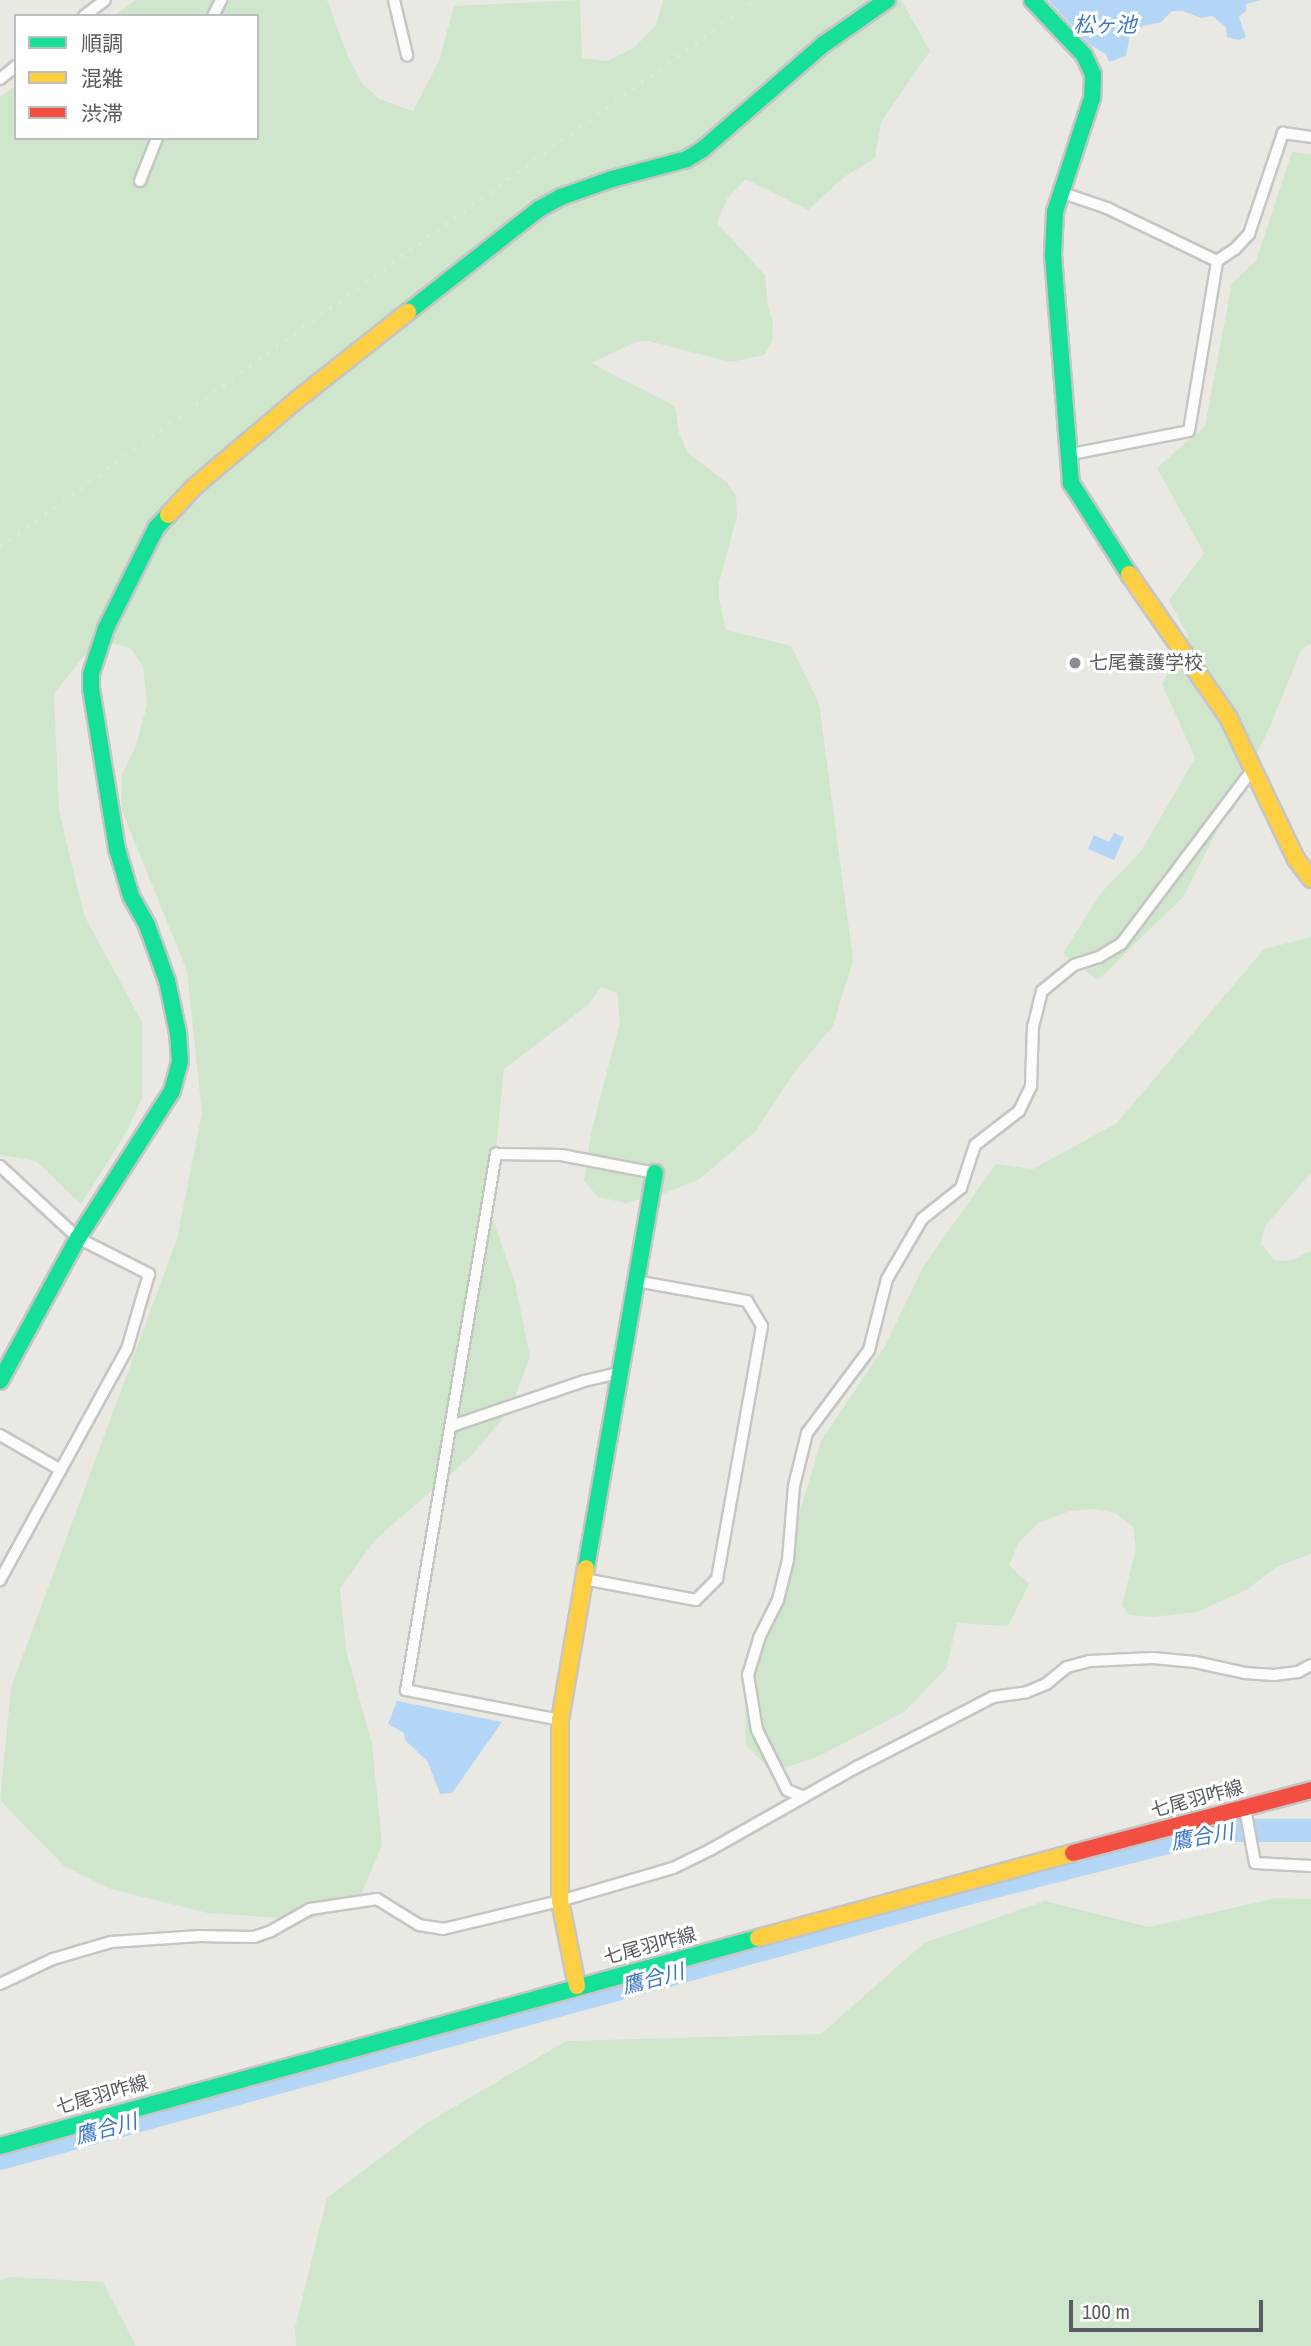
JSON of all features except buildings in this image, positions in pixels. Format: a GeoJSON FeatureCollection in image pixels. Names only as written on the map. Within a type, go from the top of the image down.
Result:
{"type":"FeatureCollection","features":[{"type":"Feature","properties":{"kind":"street"},"geometry":{"type":"LineString","coordinates":[[87,14],[105,0]]}},
{"type":"Feature","properties":{"kind":"street"},"geometry":{"type":"LineString","coordinates":[[394,0],[407,55]]}},
{"type":"Feature","properties":{"kind":"street"},"geometry":{"type":"LineString","coordinates":[[0,1381],[78,1238],[172,1091],[180,1061],[178,1033],[167,981],[148,925],[131,896],[122,869],[91,689],[91,674],[106,628],[156,528],[194,487],[299,398],[539,209],[561,197],[612,179],[687,159],[703,149],[824,44],[887,0]]}},
{"type":"Feature","properties":{"kind":"street"},"geometry":{"type":"LineString","coordinates":[[1032,0],[1084,55],[1093,75],[1092,98],[1055,212],[1053,255],[1071,483],[1083,506],[1228,717],[1296,859],[1311,879]]}},
{"type":"Feature","properties":{"kind":"street"},"geometry":{"type":"LineString","coordinates":[[0,79],[14,68]]}},
{"type":"Feature","properties":{"kind":"street"},"geometry":{"type":"LineString","coordinates":[[1067,455],[1189,431],[1217,261],[1235,249],[1249,234],[1283,133],[1311,137]]}},
{"type":"Feature","properties":{"kind":"street"},"geometry":{"type":"LineString","coordinates":[[140,181],[156,140]]}},
{"type":"Feature","properties":{"kind":"street"},"geometry":{"type":"LineString","coordinates":[[1060,192],[1107,208],[1217,261]]}},
{"type":"Feature","properties":{"kind":"street"},"geometry":{"type":"LineString","coordinates":[[804,1797],[787,1790],[757,1730],[748,1675],[758,1638],[778,1600],[788,1560],[794,1486],[807,1433],[869,1350],[887,1279],[922,1219],[961,1188],[975,1145],[1018,1111],[1031,1086],[1033,1027],[1041,991],[1074,965],[1099,957],[1121,944],[1252,770]]}},
{"type":"Feature","properties":{"kind":"street"},"geometry":{"type":"LineString","coordinates":[[560,1720],[406,1690],[496,1154],[561,1154],[655,1173],[560,1720],[560,1901],[577,1986]]}},
{"type":"Feature","properties":{"kind":"street"},"geometry":{"type":"LineString","coordinates":[[0,1166],[78,1238],[149,1274],[127,1349],[0,1580]]}},
{"type":"Feature","properties":{"kind":"street"},"geometry":{"type":"LineString","coordinates":[[584,1579],[696,1600],[717,1579],[762,1326],[747,1301],[636,1281]]}},
{"type":"Feature","properties":{"kind":"street"},"geometry":{"type":"LineString","coordinates":[[452,1426],[584,1381],[620,1373]]}},
{"type":"Feature","properties":{"kind":"street"},"geometry":{"type":"LineString","coordinates":[[0,1435],[61,1470]]}},
{"type":"Feature","properties":{"kind":"street"},"geometry":{"type":"LineString","coordinates":[[0,1984],[53,1959],[111,1942],[201,1936],[254,1937],[271,1931],[310,1909],[377,1899],[419,1924],[438,1929],[560,1901],[673,1868],[993,1697],[1027,1692],[1046,1684],[1067,1667],[1089,1661],[1153,1658],[1274,1675],[1298,1672],[1311,1665]]}},
{"type":"Feature","properties":{"kind":"street","name":"七尾羽咋線"},"geometry":{"type":"LineString","coordinates":[[0,2146],[577,1986],[1311,1790]]}},
{"type":"Feature","properties":{"kind":"street"},"geometry":{"type":"LineString","coordinates":[[1245,1808],[1255,1863],[1311,1866]]}},
{"type":"Feature","properties":{"kind":"green space"},"geometry":{"type":"Polygon","coordinates":[[[136,0],[327,0],[349,59],[362,83],[379,99],[413,111],[439,61],[454,6],[580,0],[582,58],[607,61],[635,47],[656,25],[663,0],[901,0],[930,51],[881,122],[875,158],[844,177],[808,210],[745,179],[727,199],[717,223],[765,275],[768,306],[773,323],[772,341],[764,355],[731,362],[648,341],[636,342],[591,363],[675,406],[679,433],[688,453],[726,482],[736,496],[737,516],[719,583],[719,599],[726,630],[791,646],[819,703],[853,960],[833,1026],[793,1074],[755,1132],[698,1180],[665,1193],[626,1203],[598,1197],[584,1181],[591,1133],[620,1022],[617,993],[601,987],[588,1005],[504,1069],[490,1211],[515,1283],[530,1357],[510,1410],[472,1455],[375,1540],[340,1588],[346,1650],[372,1744],[382,1845],[361,1895],[347,1907],[308,1920],[208,1913],[111,1889],[64,1866],[0,1800],[11,1688],[177,1239],[202,1113],[187,971],[121,808],[122,775],[136,745],[147,705],[143,666],[130,648],[112,643],[87,652],[54,694],[59,811],[84,915],[142,1022],[142,1098],[126,1133],[81,1204],[36,1161],[0,1155],[0,97],[14,86],[14,140],[259,140],[259,14],[116,14],[136,0]]]}},
{"type":"Feature","properties":{"kind":"green space"},"geometry":{"type":"Polygon","coordinates":[[[1292,152],[1311,154],[1311,643],[1301,650],[1269,729],[1183,897],[1098,980],[1063,953],[1101,893],[1141,851],[1195,758],[1162,684],[1188,636],[1169,600],[1204,553],[1157,468],[1205,426],[1232,283],[1256,261],[1292,152]]]}},
{"type":"Feature","properties":{"kind":"green space"},"geometry":{"type":"Polygon","coordinates":[[[1311,937],[1311,1173],[1265,1226],[1261,1243],[1274,1260],[1289,1261],[1311,1251],[1311,1554],[1278,1566],[1246,1590],[1197,1612],[1153,1617],[1129,1615],[1122,1605],[1136,1548],[1133,1527],[1115,1513],[1095,1509],[1070,1511],[1040,1522],[1019,1542],[1009,1565],[1029,1584],[1008,1626],[957,1623],[946,1669],[904,1712],[819,1756],[788,1767],[764,1763],[746,1746],[745,1696],[821,1441],[885,1346],[924,1265],[996,1164],[1033,1169],[1117,1123],[1264,949],[1311,937]]]}},
{"type":"Feature","properties":{"kind":"green space"},"geometry":{"type":"Polygon","coordinates":[[[1276,1898],[1311,1899],[1311,2346],[296,2346],[295,2328],[327,2198],[427,2123],[566,2041],[821,2034],[924,1943],[1045,1901],[1149,1927],[1276,1898]]]}},
{"type":"Feature","properties":{"kind":"green space"},"geometry":{"type":"Polygon","coordinates":[[[8,2277],[103,2282],[136,2346],[0,2346],[0,2281],[8,2277]]]}},
{"type":"Feature","properties":{"kind":"water","name":"松ヶ池"},"geometry":{"type":"Polygon","coordinates":[[[1048,0],[1261,0],[1246,4],[1246,11],[1239,17],[1246,37],[1239,40],[1227,37],[1226,27],[1212,16],[1201,18],[1183,11],[1172,11],[1161,22],[1131,29],[1126,56],[1109,62],[1106,54],[1090,45],[1048,0]]]}},
{"type":"Feature","properties":{"kind":"water"},"geometry":{"type":"Polygon","coordinates":[[[1114,833],[1124,837],[1114,860],[1088,849],[1094,835],[1109,842],[1114,833]]]}},
{"type":"Feature","properties":{"kind":"water"},"geometry":{"type":"Polygon","coordinates":[[[397,1701],[502,1722],[452,1793],[440,1794],[428,1762],[405,1740],[404,1733],[388,1724],[397,1701]]]}},
{"type":"Feature","properties":{"kind":"waterway","name":"鷹合川"},"geometry":{"type":"LineString","coordinates":[[0,2158],[963,1894],[1215,1830],[1311,1830]]}},
{"type":"Feature","properties":{"kind":"railway"},"geometry":{"type":"LineString","coordinates":[[0,547],[756,0]]}},
{"type":"Feature","properties":{"kind":"traffic: fast"},"geometry":{"type":"LineString","coordinates":[[408,312],[539,209],[561,197],[612,179],[687,159],[703,149],[824,44],[887,0]]}},
{"type":"Feature","properties":{"kind":"traffic: fast"},"geometry":{"type":"LineString","coordinates":[[1032,0],[1084,55],[1093,74],[1092,98],[1055,212],[1053,255],[1071,483],[1129,574]]}},
{"type":"Feature","properties":{"kind":"traffic: fast"},"geometry":{"type":"LineString","coordinates":[[0,1381],[78,1238],[172,1091],[180,1061],[178,1033],[167,981],[147,925],[131,896],[117,849],[91,689],[91,674],[106,628],[156,528],[168,515]]}},
{"type":"Feature","properties":{"kind":"traffic: fast"},"geometry":{"type":"LineString","coordinates":[[586,1568],[655,1173]]}},
{"type":"Feature","properties":{"kind":"traffic: fast"},"geometry":{"type":"LineString","coordinates":[[0,2146],[758,1938]]}},
{"type":"Feature","properties":{"kind":"traffic: slow"},"geometry":{"type":"LineString","coordinates":[[168,515],[194,487],[299,398],[408,312]]}},
{"type":"Feature","properties":{"kind":"traffic: slow"},"geometry":{"type":"LineString","coordinates":[[1129,574],[1228,717],[1296,859],[1311,879]]}},
{"type":"Feature","properties":{"kind":"traffic: slow"},"geometry":{"type":"LineString","coordinates":[[577,1986],[560,1901],[560,1720],[586,1568]]}},
{"type":"Feature","properties":{"kind":"traffic: slow"},"geometry":{"type":"LineString","coordinates":[[758,1938],[1073,1853]]}},
{"type":"Feature","properties":{"kind":"traffic: jam"},"geometry":{"type":"LineString","coordinates":[[1073,1853],[1311,1790]]}},
{"type":"Feature","properties":{"kind":"place","name":"七尾養護学校"},"geometry":{"type":"Point","coordinates":[1075,663]}}]}
